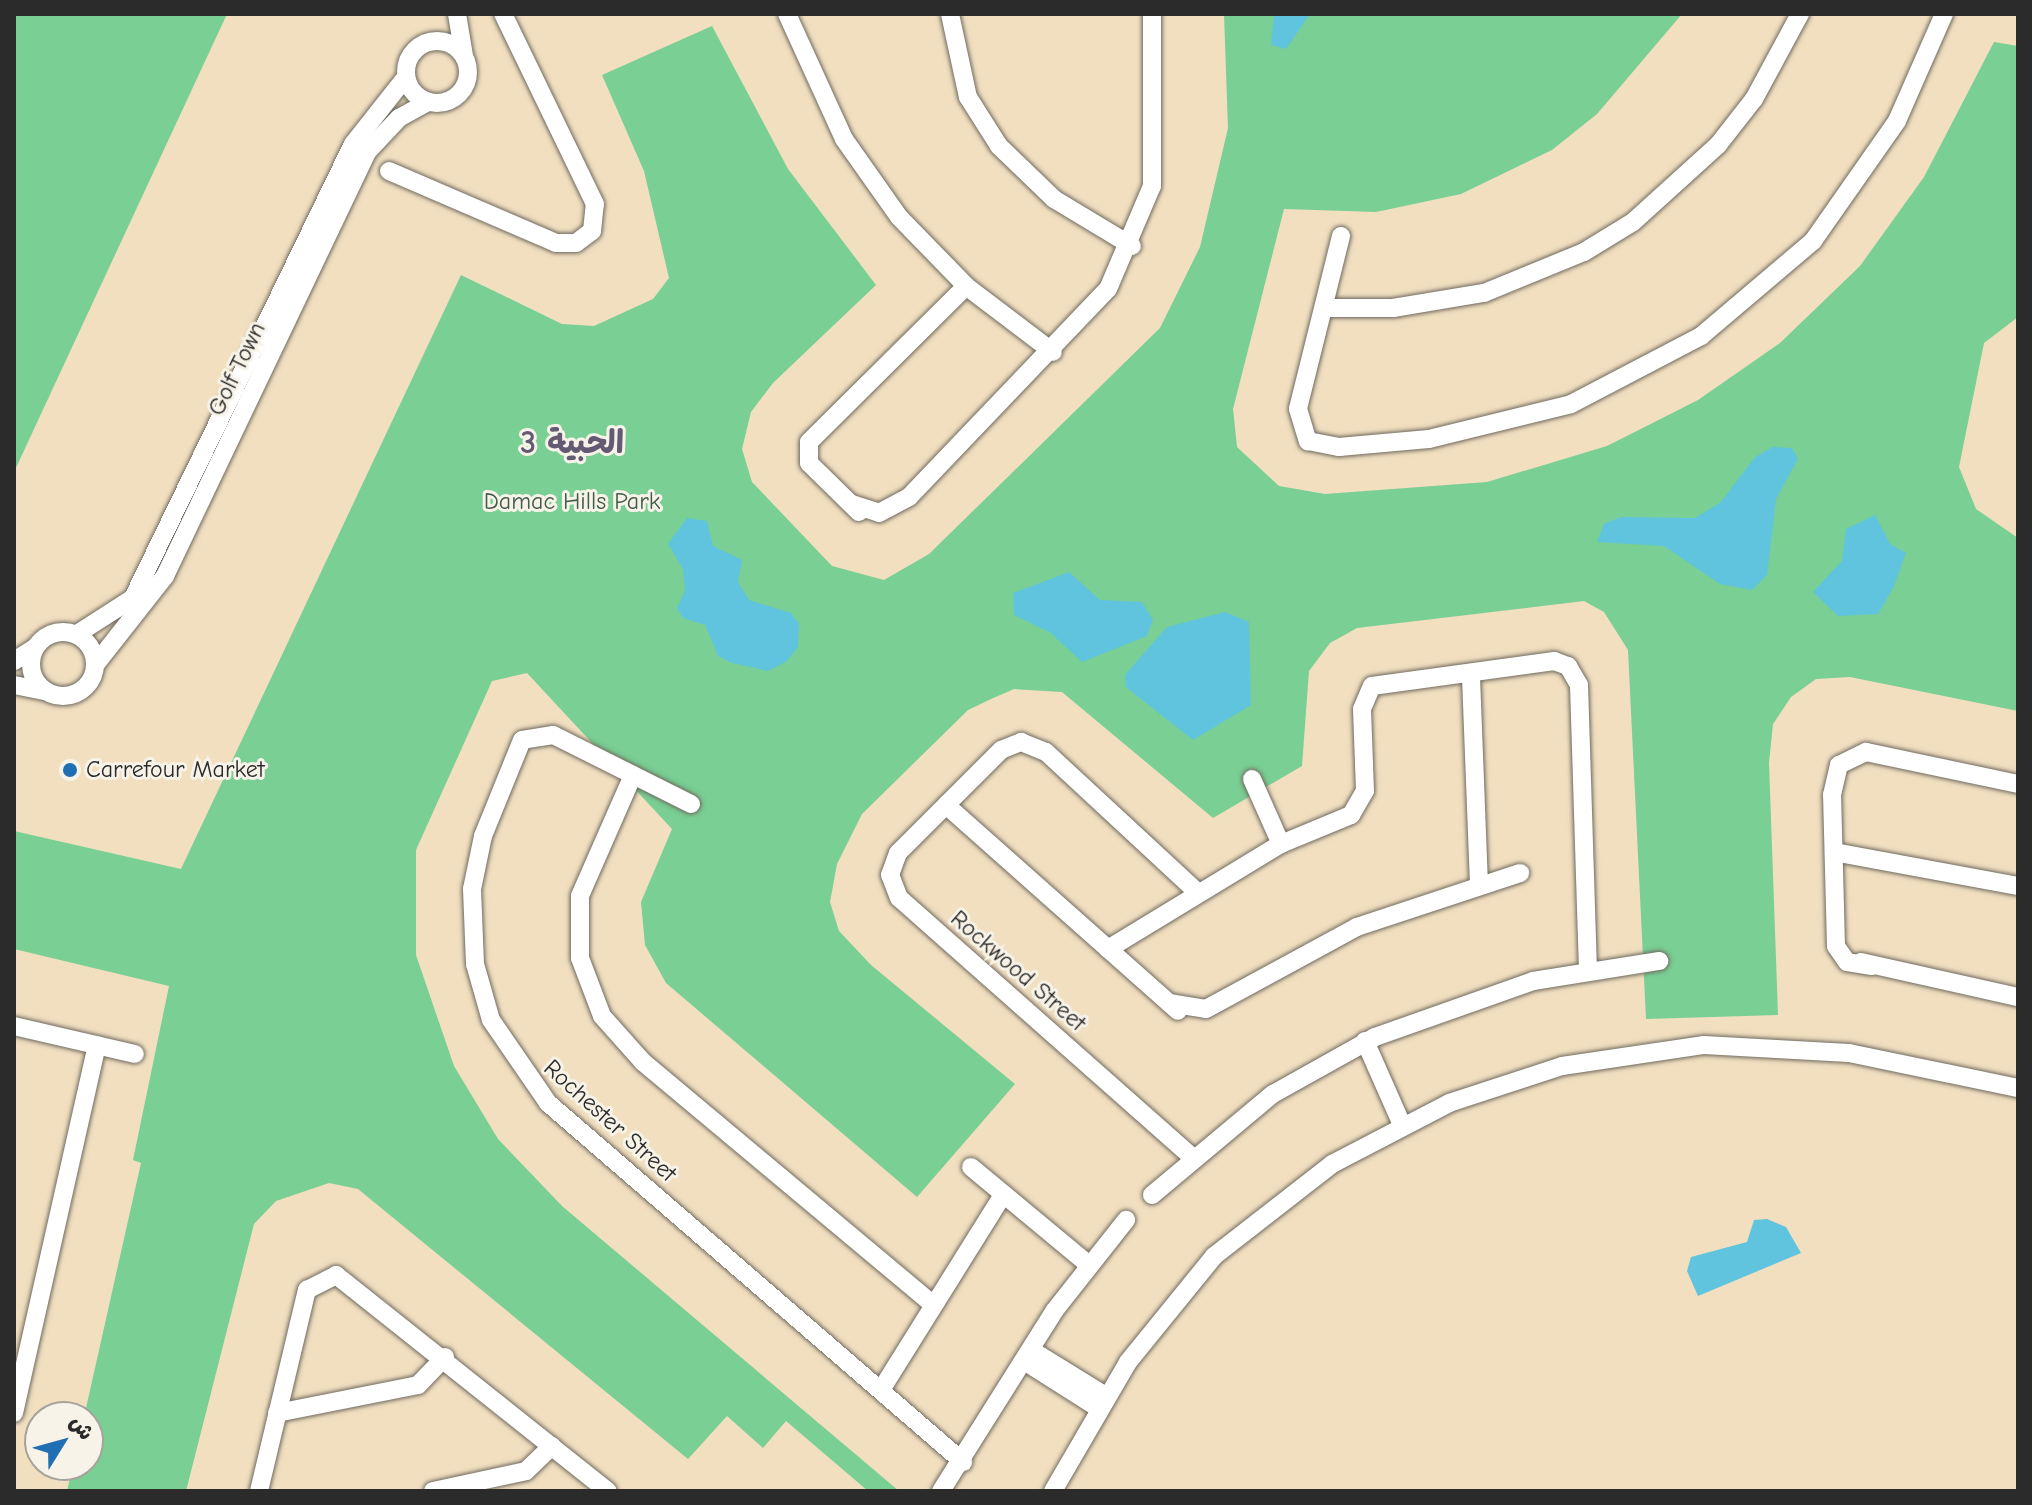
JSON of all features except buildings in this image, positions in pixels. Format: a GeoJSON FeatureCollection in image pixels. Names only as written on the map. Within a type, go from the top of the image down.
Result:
{"type":"FeatureCollection","features":[{"type":"Feature","properties":{"kind":"street"},"geometry":{"type":"LineString","coordinates":[[456,14],[465,59],[460,93],[428,102],[406,77],[414,50],[431,42],[456,14]]}},
{"type":"Feature","properties":{"kind":"street"},"geometry":{"type":"LineString","coordinates":[[389,171],[556,243],[576,243],[592,231],[595,204],[503,14]]}},
{"type":"Feature","properties":{"kind":"street"},"geometry":{"type":"LineString","coordinates":[[787,14],[822,96],[870,179],[966,286],[1053,352]]}},
{"type":"Feature","properties":{"kind":"street"},"geometry":{"type":"LineString","coordinates":[[950,14],[968,97],[999,146],[1054,199],[1132,246]]}},
{"type":"Feature","properties":{"kind":"street"},"geometry":{"type":"LineString","coordinates":[[966,286],[831,422],[816,448],[822,478],[865,517],[884,520],[1053,352],[1092,311],[1132,246],[1156,154],[1152,14]]}},
{"type":"Feature","properties":{"kind":"street"},"geometry":{"type":"LineString","coordinates":[[1327,308],[1393,308],[1484,293],[1608,237],[1718,145],[1754,99],[1800,14]]}},
{"type":"Feature","properties":{"kind":"street"},"geometry":{"type":"LineString","coordinates":[[1341,236],[1327,308],[1301,400],[1314,433],[1339,447],[1524,420],[1617,385],[1701,336],[1778,276],[1844,203],[1897,121],[1944,14]]}},
{"type":"Feature","properties":{"kind":"street"},"geometry":{"type":"LineString","coordinates":[[431,42],[457,48],[465,59]]}},
{"type":"Feature","properties":{"kind":"street","name":"Golf Town"},"geometry":{"type":"LineString","coordinates":[[77,634],[133,598],[353,144],[406,77]]}},
{"type":"Feature","properties":{"kind":"street","name":"Golf Town"},"geometry":{"type":"LineString","coordinates":[[95,665],[165,576],[367,152],[399,118],[428,102]]}},
{"type":"Feature","properties":{"kind":"street"},"geometry":{"type":"LineString","coordinates":[[14,661],[53,633],[77,634],[95,665],[79,692],[46,691],[14,685]]}},
{"type":"Feature","properties":{"kind":"street"},"geometry":{"type":"LineString","coordinates":[[35,648],[32,672],[46,691]]}},
{"type":"Feature","properties":{"kind":"street"},"geometry":{"type":"LineString","coordinates":[[1108,949],[1196,891],[1281,844],[1358,808],[1365,791],[1362,719],[1372,686],[1471,677],[1534,666],[1568,666],[1578,699],[1588,970]]}},
{"type":"Feature","properties":{"kind":"street"},"geometry":{"type":"LineString","coordinates":[[1471,677],[1479,883]]}},
{"type":"Feature","properties":{"kind":"street","name":"Rochester Street"},"geometry":{"type":"LineString","coordinates":[[691,804],[547,733],[518,745],[472,889],[475,964],[491,1020],[548,1103],[963,1462]]}},
{"type":"Feature","properties":{"kind":"street","name":"Rockwood Street"},"geometry":{"type":"LineString","coordinates":[[1192,1157],[895,893],[894,860],[1001,750],[1035,745],[1196,891]]}},
{"type":"Feature","properties":{"kind":"street"},"geometry":{"type":"LineString","coordinates":[[2018,784],[1882,755],[1852,756],[1833,779],[1836,931],[1850,955],[1872,966],[2018,997]]}},
{"type":"Feature","properties":{"kind":"street"},"geometry":{"type":"LineString","coordinates":[[633,775],[580,896],[580,958],[602,1016],[643,1062],[932,1304]]}},
{"type":"Feature","properties":{"kind":"street"},"geometry":{"type":"LineString","coordinates":[[1252,779],[1281,844]]}},
{"type":"Feature","properties":{"kind":"street"},"geometry":{"type":"LineString","coordinates":[[946,805],[1169,1003],[1194,1018],[1357,927],[1479,883],[1520,873]]}},
{"type":"Feature","properties":{"kind":"street"},"geometry":{"type":"LineString","coordinates":[[1834,852],[2018,886]]}},
{"type":"Feature","properties":{"kind":"street"},"geometry":{"type":"LineString","coordinates":[[1152,1195],[1192,1157],[1273,1094],[1370,1039],[1479,996],[1588,970],[1659,961]]}},
{"type":"Feature","properties":{"kind":"street"},"geometry":{"type":"LineString","coordinates":[[14,1026],[135,1054]]}},
{"type":"Feature","properties":{"kind":"street"},"geometry":{"type":"LineString","coordinates":[[1370,1039],[1408,1122]]}},
{"type":"Feature","properties":{"kind":"street"},"geometry":{"type":"LineString","coordinates":[[15,1407],[97,1045]]}},
{"type":"Feature","properties":{"kind":"street"},"geometry":{"type":"LineString","coordinates":[[1053,1491],[1154,1325],[1214,1256],[1291,1192],[1408,1122],[1548,1070],[1704,1045],[1849,1053],[2018,1088]]}},
{"type":"Feature","properties":{"kind":"street"},"geometry":{"type":"LineString","coordinates":[[971,1167],[1089,1265]]}},
{"type":"Feature","properties":{"kind":"street"},"geometry":{"type":"LineString","coordinates":[[881,1390],[1003,1195]]}},
{"type":"Feature","properties":{"kind":"street"},"geometry":{"type":"LineString","coordinates":[[941,1491],[963,1462],[1089,1265],[1126,1220]]}},
{"type":"Feature","properties":{"kind":"street"},"geometry":{"type":"LineString","coordinates":[[259,1491],[307,1290],[325,1276],[348,1278],[608,1491]]}},
{"type":"Feature","properties":{"kind":"street"},"geometry":{"type":"LineString","coordinates":[[1028,1356],[1104,1403]]}},
{"type":"Feature","properties":{"kind":"street"},"geometry":{"type":"LineString","coordinates":[[277,1413],[418,1385],[445,1357]]}},
{"type":"Feature","properties":{"kind":"street"},"geometry":{"type":"LineString","coordinates":[[433,1491],[526,1471],[552,1446]]}},
{"type":"Feature","properties":{"kind":"green space"},"geometry":{"type":"Polygon","coordinates":[[[14,14],[227,14],[14,472],[14,14]]]}},
{"type":"Feature","properties":{"kind":"green space","name":"Damac Hills Park"},"geometry":{"type":"Polygon","coordinates":[[[1224,14],[1682,14],[1597,114],[1552,150],[1461,194],[1376,212],[1284,209],[1233,409],[1237,447],[1279,486],[1325,494],[1487,482],[1607,446],[1698,400],[1780,343],[1860,266],[1924,177],[1994,42],[2018,46],[2018,317],[1984,343],[1959,467],[1976,509],[2018,538],[2018,711],[1850,677],[1816,679],[1791,697],[1773,724],[1769,763],[1778,1015],[1646,1019],[1628,650],[1604,612],[1584,601],[1357,628],[1330,643],[1309,671],[1302,766],[1213,818],[1062,692],[1014,689],[968,710],[862,814],[837,864],[830,902],[839,931],[871,965],[1015,1084],[917,1197],[666,983],[645,945],[641,902],[672,829],[527,673],[492,681],[416,850],[416,955],[454,1066],[498,1139],[562,1206],[899,1491],[868,1491],[786,1421],[763,1448],[727,1416],[688,1459],[358,1189],[329,1183],[276,1201],[254,1224],[186,1491],[67,1491],[69,1481],[104,1481],[104,1401],[88,1401],[141,1163],[133,1160],[169,986],[14,949],[14,831],[181,869],[461,275],[562,324],[594,326],[653,299],[669,278],[644,171],[602,75],[712,26],[788,169],[876,285],[773,383],[751,412],[742,449],[752,482],[832,566],[884,580],[929,554],[1160,328],[1200,247],[1228,128],[1224,14]]]}},
{"type":"Feature","properties":{"kind":"water"},"geometry":{"type":"Polygon","coordinates":[[[1274,14],[1310,14],[1286,49],[1271,45],[1274,14]]]}},
{"type":"Feature","properties":{"kind":"water"},"geometry":{"type":"Polygon","coordinates":[[[1773,447],[1792,448],[1798,459],[1776,499],[1767,575],[1752,590],[1720,584],[1664,546],[1597,542],[1604,524],[1621,517],[1695,518],[1721,502],[1755,457],[1773,447]]]}},
{"type":"Feature","properties":{"kind":"water"},"geometry":{"type":"Polygon","coordinates":[[[1875,515],[1890,544],[1906,553],[1894,586],[1878,614],[1838,616],[1813,592],[1842,561],[1846,529],[1875,515]]]}},
{"type":"Feature","properties":{"kind":"water"},"geometry":{"type":"Polygon","coordinates":[[[687,518],[707,521],[713,546],[742,560],[738,582],[749,600],[791,613],[799,624],[798,647],[787,661],[768,671],[732,663],[718,656],[705,625],[683,618],[677,608],[685,591],[683,569],[668,544],[687,518]]]}},
{"type":"Feature","properties":{"kind":"water"},"geometry":{"type":"Polygon","coordinates":[[[1069,572],[1100,600],[1142,602],[1153,620],[1147,636],[1082,662],[1051,633],[1014,615],[1013,593],[1069,572]]]}},
{"type":"Feature","properties":{"kind":"water"},"geometry":{"type":"Polygon","coordinates":[[[1225,612],[1249,622],[1251,705],[1193,740],[1126,687],[1125,675],[1167,627],[1225,612]]]}},
{"type":"Feature","properties":{"kind":"water"},"geometry":{"type":"Polygon","coordinates":[[[1767,1219],[1786,1227],[1801,1253],[1698,1296],[1687,1271],[1691,1257],[1747,1242],[1754,1220],[1767,1219]]]}},
{"type":"Feature","properties":{"kind":"place","name":"Carrefour Market"},"geometry":{"type":"Point","coordinates":[70,770]}},
{"type":"Feature","properties":{"kind":"district","name":"الحبية 3"},"geometry":{"type":"Point","coordinates":[572,443]}}]}
